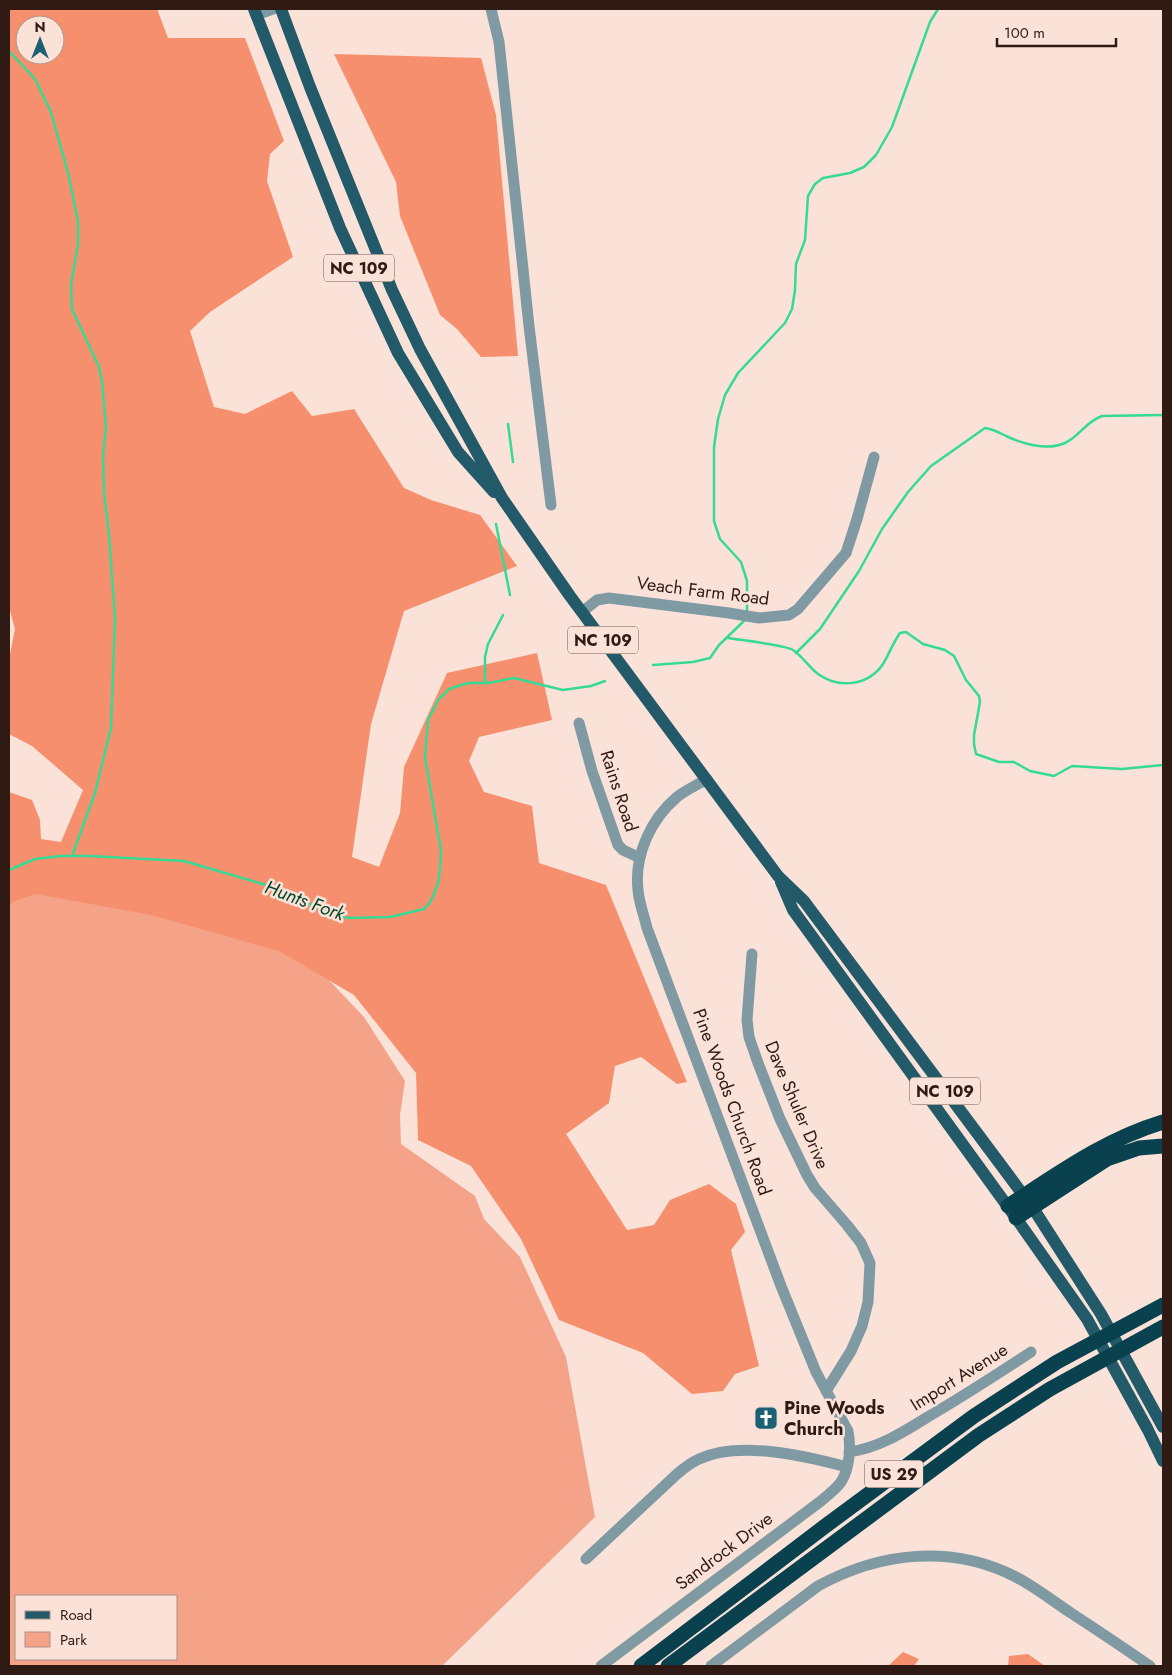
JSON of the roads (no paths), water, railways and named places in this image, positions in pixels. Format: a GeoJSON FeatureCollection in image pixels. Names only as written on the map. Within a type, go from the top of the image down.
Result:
{"type":"FeatureCollection","features":[{"type":"Feature","properties":{"kind":"highway"},"geometry":{"type":"LineString","coordinates":[[1028,1202],[1098,1148],[1139,1129],[1163,1122]]}},
{"type":"Feature","properties":{"kind":"highway"},"geometry":{"type":"LineString","coordinates":[[1012,1212],[1107,1159],[1139,1148],[1163,1146]]}},
{"type":"Feature","properties":{"kind":"highway","name":"US 29"},"geometry":{"type":"LineString","coordinates":[[641,1666],[974,1416],[1057,1362],[1159,1306]]}},
{"type":"Feature","properties":{"kind":"highway","name":"US 29"},"geometry":{"type":"LineString","coordinates":[[668,1666],[979,1435],[1050,1389],[1163,1327]]}},
{"type":"Feature","properties":{"kind":"main road","name":"NC 109"},"geometry":{"type":"LineString","coordinates":[[280,9],[392,290],[420,349],[502,498],[582,612],[778,876],[810,908],[1028,1202],[1101,1314],[1133,1369],[1163,1427]]}},
{"type":"Feature","properties":{"kind":"main road","name":"NC 109"},"geometry":{"type":"LineString","coordinates":[[255,12],[340,228],[398,353],[458,452],[490,490],[502,498]]}},
{"type":"Feature","properties":{"kind":"main road","name":"NC 109"},"geometry":{"type":"LineString","coordinates":[[778,876],[793,910],[1012,1212],[1087,1320],[1148,1430],[1163,1461]]}},
{"type":"Feature","properties":{"kind":"street"},"geometry":{"type":"LineString","coordinates":[[255,12],[273,9]]}},
{"type":"Feature","properties":{"kind":"street"},"geometry":{"type":"LineString","coordinates":[[491,9],[500,42],[529,326],[551,505]]}},
{"type":"Feature","properties":{"kind":"street","name":"Veach Farm Road"},"geometry":{"type":"LineString","coordinates":[[582,612],[597,600],[609,598],[759,618],[789,615],[798,609],[846,553],[858,519],[874,457]]}},
{"type":"Feature","properties":{"kind":"street","name":"Rains Road"},"geometry":{"type":"LineString","coordinates":[[579,723],[592,771],[618,844],[623,850],[640,858]]}},
{"type":"Feature","properties":{"kind":"street","name":"Pine Woods Church Road"},"geometry":{"type":"LineString","coordinates":[[707,778],[678,796],[662,812],[650,830],[640,858],[637,876],[638,891],[647,928],[780,1284],[813,1364],[848,1431],[850,1452]]}},
{"type":"Feature","properties":{"kind":"street","name":"Dave Shuler Drive"},"geometry":{"type":"LineString","coordinates":[[752,954],[747,1020],[749,1037],[758,1063],[780,1119],[806,1175],[856,1237],[870,1263],[868,1302],[862,1326],[851,1351],[826,1391]]}},
{"type":"Feature","properties":{"kind":"street","name":"Import Avenue"},"geometry":{"type":"LineString","coordinates":[[850,1452],[875,1447],[899,1434],[958,1400],[1031,1352]]}},
{"type":"Feature","properties":{"kind":"street"},"geometry":{"type":"LineString","coordinates":[[586,1559],[676,1474],[688,1464],[701,1458],[727,1451],[786,1453],[847,1467]]}},
{"type":"Feature","properties":{"kind":"street","name":"Sandrock Drive"},"geometry":{"type":"LineString","coordinates":[[601,1666],[821,1501],[841,1481],[847,1467],[850,1452]]}},
{"type":"Feature","properties":{"kind":"street"},"geometry":{"type":"LineString","coordinates":[[712,1666],[818,1586],[866,1565],[888,1559],[927,1556],[966,1560],[986,1565],[1016,1577],[1150,1666]]}},
{"type":"Feature","properties":{"kind":"waterway"},"geometry":{"type":"LineString","coordinates":[[747,611],[747,581],[741,562],[720,539],[714,521],[714,447],[718,419],[725,395],[738,373],[785,323],[792,309],[796,264],[805,240],[808,196],[815,184],[823,178],[850,173],[864,167],[876,155],[892,127],[930,22],[938,9]]}},
{"type":"Feature","properties":{"kind":"waterway"},"geometry":{"type":"LineString","coordinates":[[9,51],[35,79],[51,112],[68,173],[78,221],[78,244],[71,285],[72,309],[99,367],[106,427],[103,455],[104,493],[115,618],[111,728],[95,793],[72,856]]}},
{"type":"Feature","properties":{"kind":"waterway"},"geometry":{"type":"LineString","coordinates":[[796,653],[820,629],[859,571],[882,529],[908,492],[931,466],[985,428],[1027,444],[1051,446],[1065,443],[1075,437],[1091,422],[1102,416],[1163,415]]}},
{"type":"Feature","properties":{"kind":"waterway"},"geometry":{"type":"LineString","coordinates":[[508,424],[513,462]]}},
{"type":"Feature","properties":{"kind":"waterway"},"geometry":{"type":"LineString","coordinates":[[496,524],[510,595]]}},
{"type":"Feature","properties":{"kind":"waterway"},"geometry":{"type":"LineString","coordinates":[[485,683],[485,657],[488,644],[503,615]]}},
{"type":"Feature","properties":{"kind":"waterway","name":"Hunts Fork"},"geometry":{"type":"LineString","coordinates":[[653,665],[693,662],[710,658],[719,645],[745,620]]}},
{"type":"Feature","properties":{"kind":"waterway","name":"Hunts Fork"},"geometry":{"type":"LineString","coordinates":[[728,638],[789,648],[826,679],[835,682],[853,683],[861,681],[877,671],[883,664],[900,633],[906,632],[923,644],[945,650],[954,656],[966,680],[979,696],[980,702],[974,735],[976,754],[999,762],[1014,762],[1030,771],[1054,776],[1072,766],[1122,769],[1163,765]]}},
{"type":"Feature","properties":{"kind":"waterway","name":"Hunts Fork"},"geometry":{"type":"LineString","coordinates":[[9,870],[35,859],[60,856],[184,861],[273,887],[329,913],[348,918],[390,917],[424,909],[431,901],[438,884],[440,869],[441,851],[425,757],[428,720],[439,699],[449,689],[468,683],[489,683],[514,678],[563,690],[591,686],[605,681]]}},
{"type":"Feature","properties":{"kind":"place","name":"Pine Woods Church"},"geometry":{"type":"Point","coordinates":[766,1418]}}]}
